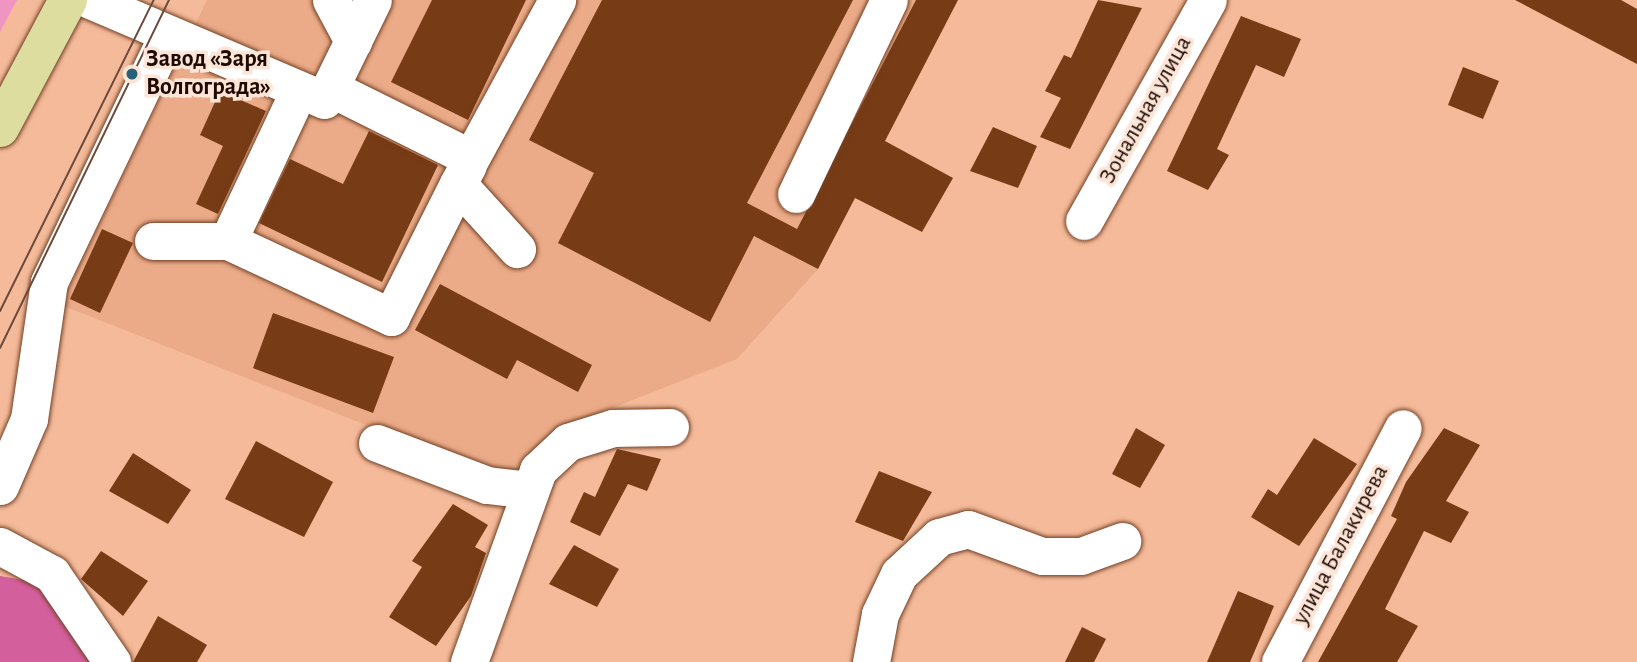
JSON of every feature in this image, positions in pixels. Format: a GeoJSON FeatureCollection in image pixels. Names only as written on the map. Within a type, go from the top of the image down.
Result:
{"type":"FeatureCollection","features":[{"type":"Feature","properties":{"kind":"main road"},"geometry":{"type":"LineString","coordinates":[[0,128],[68,0]]}},
{"type":"Feature","properties":{"kind":"street"},"geometry":{"type":"LineString","coordinates":[[90,0],[167,36],[314,89],[465,171],[517,248]]}},
{"type":"Feature","properties":{"kind":"street"},"geometry":{"type":"LineString","coordinates":[[331,0],[353,41]]}},
{"type":"Feature","properties":{"kind":"street"},"geometry":{"type":"LineString","coordinates":[[228,241],[314,89],[353,41],[373,0]]}},
{"type":"Feature","properties":{"kind":"street"},"geometry":{"type":"LineString","coordinates":[[153,242],[228,241],[391,317],[465,171],[557,0]]}},
{"type":"Feature","properties":{"kind":"street"},"geometry":{"type":"LineString","coordinates":[[796,194],[889,0]]}},
{"type":"Feature","properties":{"kind":"street","name":"Зональная улица"},"geometry":{"type":"LineString","coordinates":[[1084,221],[1208,0]]}},
{"type":"Feature","properties":{"kind":"street"},"geometry":{"type":"LineString","coordinates":[[0,486],[29,419],[49,282],[167,36]]}},
{"type":"Feature","properties":{"kind":"street"},"geometry":{"type":"LineString","coordinates":[[470,662],[512,555],[529,489],[538,470],[568,442],[613,428],[670,427]]}},
{"type":"Feature","properties":{"kind":"street","name":"улица Балакирева"},"geometry":{"type":"LineString","coordinates":[[1280,662],[1403,428]]}},
{"type":"Feature","properties":{"kind":"street"},"geometry":{"type":"LineString","coordinates":[[377,443],[487,485],[529,489]]}},
{"type":"Feature","properties":{"kind":"street"},"geometry":{"type":"LineString","coordinates":[[871,662],[880,614],[899,574],[939,537],[968,530],[1042,556],[1081,556],[1122,541]]}},
{"type":"Feature","properties":{"kind":"street"},"geometry":{"type":"LineString","coordinates":[[0,546],[52,574],[112,662]]}},
{"type":"Feature","properties":{"kind":"shaded area"},"geometry":{"type":"Polygon","coordinates":[[[0,0],[17,0],[0,32],[0,0]]]}},
{"type":"Feature","properties":{"kind":"shaded area"},"geometry":{"type":"Polygon","coordinates":[[[207,0],[958,0],[818,269],[737,359],[559,429],[506,480],[61,305],[207,0]]]}},
{"type":"Feature","properties":{"kind":"shaded area"},"geometry":{"type":"Polygon","coordinates":[[[0,576],[36,582],[103,662],[0,662],[0,576]]]}},
{"type":"Feature","properties":{"kind":"building"},"geometry":{"type":"Polygon","coordinates":[[[432,0],[526,0],[468,120],[391,82],[432,0]]]}},
{"type":"Feature","properties":{"kind":"building"},"geometry":{"type":"Polygon","coordinates":[[[602,0],[853,0],[747,203],[797,229],[916,0],[958,0],[885,141],[953,178],[922,232],[855,198],[818,269],[754,236],[710,322],[558,243],[594,173],[529,140],[602,0]]]}},
{"type":"Feature","properties":{"kind":"building"},"geometry":{"type":"Polygon","coordinates":[[[1098,0],[1142,8],[1070,149],[1040,137],[1061,98],[1045,91],[1064,55],[1071,58],[1098,0]]]}},
{"type":"Feature","properties":{"kind":"building"},"geometry":{"type":"Polygon","coordinates":[[[1515,0],[1621,0],[1637,9],[1637,64],[1515,0]]]}},
{"type":"Feature","properties":{"kind":"building"},"geometry":{"type":"Polygon","coordinates":[[[1241,16],[1301,39],[1284,77],[1256,65],[1217,149],[1229,155],[1208,190],[1167,171],[1241,16]]]}},
{"type":"Feature","properties":{"kind":"building"},"geometry":{"type":"Polygon","coordinates":[[[1463,67],[1499,81],[1483,119],[1448,105],[1463,67]]]}},
{"type":"Feature","properties":{"kind":"building"},"geometry":{"type":"Polygon","coordinates":[[[220,91],[266,111],[218,214],[196,204],[223,146],[200,135],[220,91]]]}},
{"type":"Feature","properties":{"kind":"building"},"geometry":{"type":"Polygon","coordinates":[[[993,127],[1037,146],[1018,188],[970,171],[993,127]]]}},
{"type":"Feature","properties":{"kind":"building"},"geometry":{"type":"Polygon","coordinates":[[[369,131],[438,165],[382,282],[259,223],[290,159],[343,184],[369,131]]]}},
{"type":"Feature","properties":{"kind":"building"},"geometry":{"type":"Polygon","coordinates":[[[102,229],[133,243],[100,313],[70,299],[102,229]]]}},
{"type":"Feature","properties":{"kind":"building"},"geometry":{"type":"Polygon","coordinates":[[[440,284],[592,365],[578,392],[517,360],[507,379],[415,330],[440,284]]]}},
{"type":"Feature","properties":{"kind":"building"},"geometry":{"type":"Polygon","coordinates":[[[273,313],[394,357],[373,413],[253,368],[273,313]]]}},
{"type":"Feature","properties":{"kind":"building"},"geometry":{"type":"Polygon","coordinates":[[[1136,428],[1165,445],[1140,488],[1112,474],[1136,428]]]}},
{"type":"Feature","properties":{"kind":"building"},"geometry":{"type":"Polygon","coordinates":[[[1444,428],[1480,445],[1446,501],[1469,512],[1451,543],[1424,531],[1385,609],[1418,626],[1397,662],[1318,662],[1397,519],[1391,516],[1406,482],[1444,428]]]}},
{"type":"Feature","properties":{"kind":"building"},"geometry":{"type":"Polygon","coordinates":[[[1314,438],[1357,464],[1299,546],[1251,517],[1268,489],[1277,495],[1314,438]]]}},
{"type":"Feature","properties":{"kind":"building"},"geometry":{"type":"Polygon","coordinates":[[[256,441],[333,482],[304,537],[225,499],[256,441]]]}},
{"type":"Feature","properties":{"kind":"building"},"geometry":{"type":"Polygon","coordinates":[[[617,449],[661,459],[647,491],[628,484],[600,536],[570,522],[584,492],[595,497],[617,449]]]}},
{"type":"Feature","properties":{"kind":"building"},"geometry":{"type":"Polygon","coordinates":[[[133,453],[191,490],[168,524],[109,491],[133,453]]]}},
{"type":"Feature","properties":{"kind":"building"},"geometry":{"type":"Polygon","coordinates":[[[879,471],[932,492],[903,541],[855,522],[879,471]]]}},
{"type":"Feature","properties":{"kind":"building"},"geometry":{"type":"Polygon","coordinates":[[[453,504],[488,525],[475,547],[486,553],[471,596],[436,646],[389,617],[422,567],[412,561],[453,504]]]}},
{"type":"Feature","properties":{"kind":"building"},"geometry":{"type":"Polygon","coordinates":[[[574,545],[619,569],[597,607],[549,584],[574,545]]]}},
{"type":"Feature","properties":{"kind":"building"},"geometry":{"type":"Polygon","coordinates":[[[101,551],[148,581],[123,616],[81,579],[101,551]]]}},
{"type":"Feature","properties":{"kind":"building"},"geometry":{"type":"Polygon","coordinates":[[[1238,591],[1274,606],[1250,662],[1207,662],[1238,591]]]}},
{"type":"Feature","properties":{"kind":"building"},"geometry":{"type":"Polygon","coordinates":[[[158,616],[207,645],[197,662],[133,662],[158,616]]]}},
{"type":"Feature","properties":{"kind":"building"},"geometry":{"type":"Polygon","coordinates":[[[1082,627],[1106,639],[1094,662],[1065,662],[1082,627]]]}},
{"type":"Feature","properties":{"kind":"tram line"},"geometry":{"type":"LineString","coordinates":[[0,311],[154,0]]}},
{"type":"Feature","properties":{"kind":"tram line"},"geometry":{"type":"LineString","coordinates":[[0,348],[169,0]]}},
{"type":"Feature","properties":{"kind":"place","name":"Завод «Заря Волгограда»"},"geometry":{"type":"Point","coordinates":[132,74]}}]}
